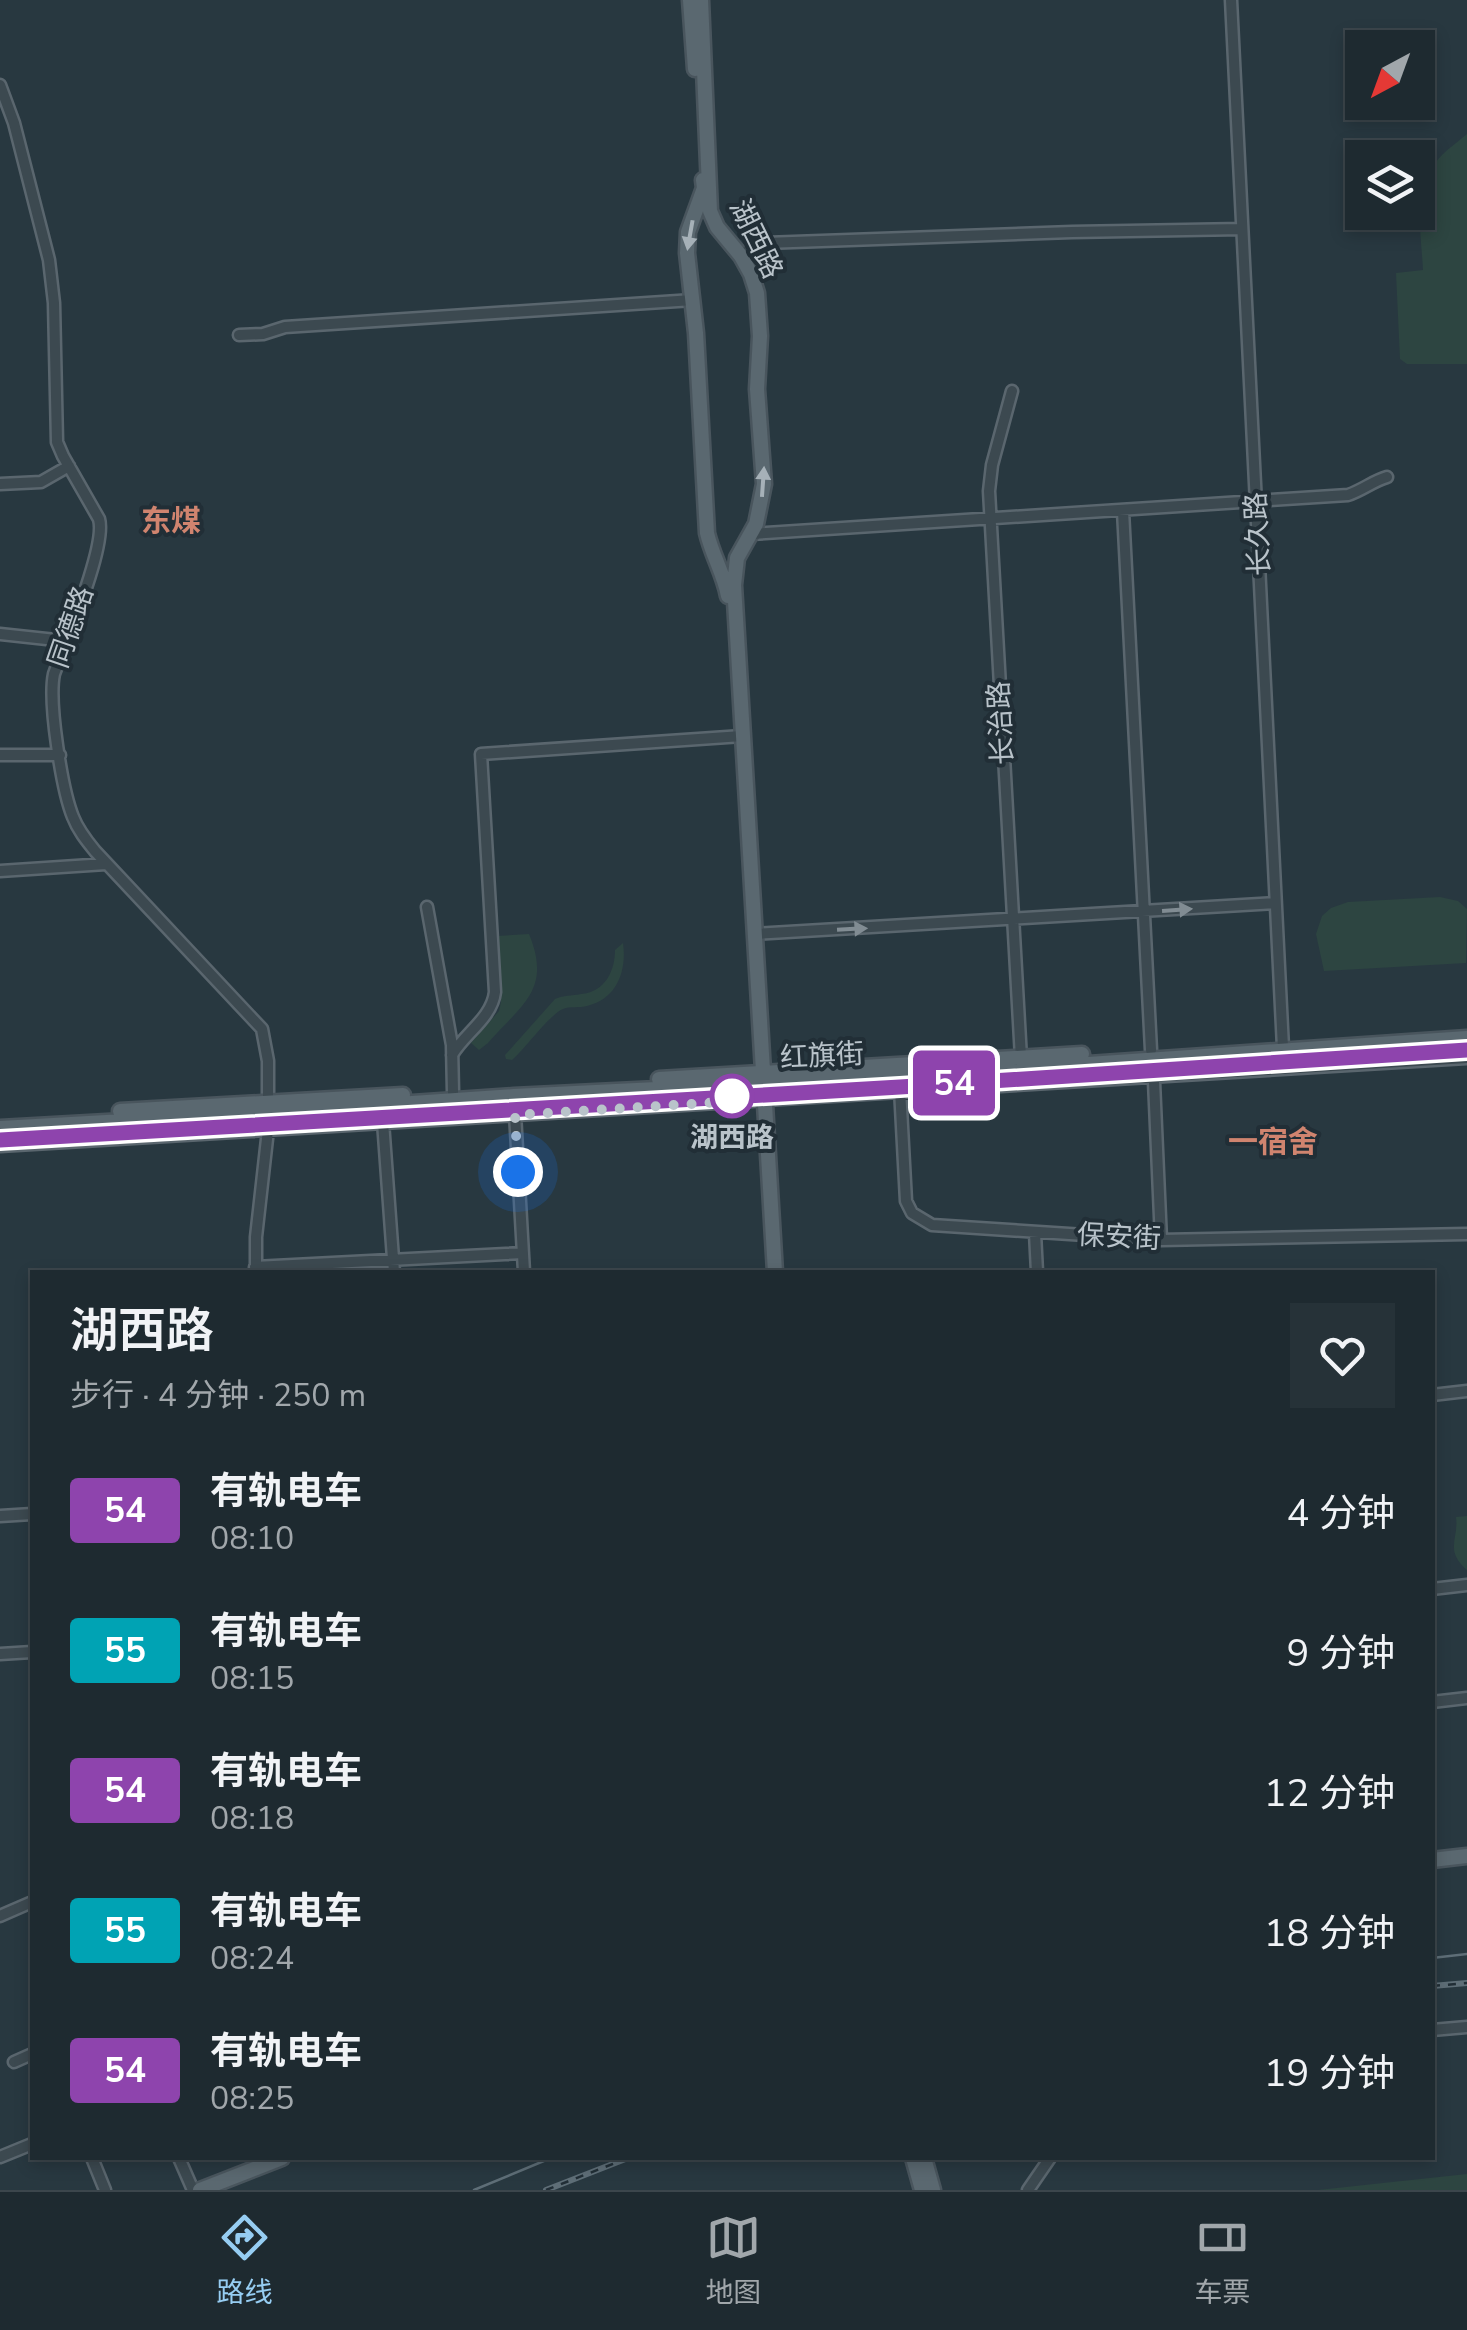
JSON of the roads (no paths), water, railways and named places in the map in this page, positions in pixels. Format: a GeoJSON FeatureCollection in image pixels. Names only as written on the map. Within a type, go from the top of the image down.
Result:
{"type":"FeatureCollection","features":[{"type":"Feature","properties":{"kind":"main road","name":"湖西路"},"geometry":{"type":"LineString","coordinates":[[690,0],[704,188],[688,232],[686,253],[693,300],[707,534],[728,593],[755,934],[761,1085]]}},
{"type":"Feature","properties":{"kind":"main road","name":"湖西路"},"geometry":{"type":"LineString","coordinates":[[701,0],[710,211],[750,274],[760,336],[758,389],[764,484],[756,524],[737,558],[734,584],[739,736],[772,1270]]}},
{"type":"Feature","properties":{"kind":"main road","name":"红旗街"},"geometry":{"type":"LineString","coordinates":[[0,1118],[761,1085],[1021,1058],[1152,1054],[1467,1029]]}},
{"type":"Feature","properties":{"kind":"main road","name":"红旗街"},"geometry":{"type":"LineString","coordinates":[[1284,1045],[1467,1038]]}},
{"type":"Feature","properties":{"kind":"main road","name":"红旗街"},"geometry":{"type":"LineString","coordinates":[[0,1128],[453,1092],[899,1084],[1152,1054]]}},
{"type":"Feature","properties":{"kind":"main road"},"geometry":{"type":"LineString","coordinates":[[1435,1860],[1467,1856]]}},
{"type":"Feature","properties":{"kind":"main road"},"geometry":{"type":"LineString","coordinates":[[196,2190],[277,2160]]}},
{"type":"Feature","properties":{"kind":"main road"},"geometry":{"type":"LineString","coordinates":[[914,2160],[922,2190]]}},
{"type":"Feature","properties":{"kind":"main road"},"geometry":{"type":"LineString","coordinates":[[925,2160],[933,2190]]}},
{"type":"Feature","properties":{"kind":"street","name":"长久路"},"geometry":{"type":"LineString","coordinates":[[1231,0],[1284,1068]]}},
{"type":"Feature","properties":{"kind":"street","name":"同德路"},"geometry":{"type":"LineString","coordinates":[[0,86],[14,123],[50,260],[57,442],[102,529],[51,687],[70,808],[74,822],[106,864],[262,1029],[268,1061],[268,1130],[255,1270]]}},
{"type":"Feature","properties":{"kind":"street"},"geometry":{"type":"LineString","coordinates":[[741,256],[765,243],[1242,229]]}},
{"type":"Feature","properties":{"kind":"street"},"geometry":{"type":"LineString","coordinates":[[239,336],[285,327],[693,300]]}},
{"type":"Feature","properties":{"kind":"street","name":"长治路"},"geometry":{"type":"LineString","coordinates":[[1012,391],[992,465],[990,519],[1021,1058]]}},
{"type":"Feature","properties":{"kind":"street"},"geometry":{"type":"LineString","coordinates":[[0,484],[41,482],[68,466]]}},
{"type":"Feature","properties":{"kind":"street"},"geometry":{"type":"LineString","coordinates":[[750,534],[1348,495],[1388,477]]}},
{"type":"Feature","properties":{"kind":"street"},"geometry":{"type":"LineString","coordinates":[[1123,510],[1161,1240]]}},
{"type":"Feature","properties":{"kind":"street"},"geometry":{"type":"LineString","coordinates":[[0,634],[65,641]]}},
{"type":"Feature","properties":{"kind":"street"},"geometry":{"type":"LineString","coordinates":[[452,1056],[459,1042],[494,1002],[481,754],[739,736]]}},
{"type":"Feature","properties":{"kind":"street"},"geometry":{"type":"LineString","coordinates":[[0,755],[60,755]]}},
{"type":"Feature","properties":{"kind":"street"},"geometry":{"type":"LineString","coordinates":[[0,871],[106,864]]}},
{"type":"Feature","properties":{"kind":"street"},"geometry":{"type":"LineString","coordinates":[[755,934],[1275,903]]}},
{"type":"Feature","properties":{"kind":"street"},"geometry":{"type":"LineString","coordinates":[[427,908],[452,1056],[453,1092]]}},
{"type":"Feature","properties":{"kind":"street"},"geometry":{"type":"LineString","coordinates":[[899,1084],[1154,1076],[1467,1058]]}},
{"type":"Feature","properties":{"kind":"street","name":"保安街"},"geometry":{"type":"LineString","coordinates":[[899,1084],[906,1200],[920,1220],[932,1225],[1161,1240],[1467,1234]]}},
{"type":"Feature","properties":{"kind":"street"},"geometry":{"type":"LineString","coordinates":[[0,1146],[515,1115],[761,1085]]}},
{"type":"Feature","properties":{"kind":"street"},"geometry":{"type":"LineString","coordinates":[[514,1096],[524,1270]]}},
{"type":"Feature","properties":{"kind":"street"},"geometry":{"type":"LineString","coordinates":[[384,1122],[393,1266]]}},
{"type":"Feature","properties":{"kind":"street"},"geometry":{"type":"LineString","coordinates":[[1035,1232],[1037,1270]]}},
{"type":"Feature","properties":{"kind":"street"},"geometry":{"type":"LineString","coordinates":[[255,1270],[393,1266],[523,1252]]}},
{"type":"Feature","properties":{"kind":"street"},"geometry":{"type":"LineString","coordinates":[[1435,1394],[1467,1391]]}},
{"type":"Feature","properties":{"kind":"street"},"geometry":{"type":"LineString","coordinates":[[0,1516],[30,1514]]}},
{"type":"Feature","properties":{"kind":"street"},"geometry":{"type":"LineString","coordinates":[[1435,1589],[1467,1585]]}},
{"type":"Feature","properties":{"kind":"street"},"geometry":{"type":"LineString","coordinates":[[0,1654],[30,1652]]}},
{"type":"Feature","properties":{"kind":"street"},"geometry":{"type":"LineString","coordinates":[[1435,1702],[1467,1698]]}},
{"type":"Feature","properties":{"kind":"street"},"geometry":{"type":"LineString","coordinates":[[0,1916],[30,1903]]}},
{"type":"Feature","properties":{"kind":"street"},"geometry":{"type":"LineString","coordinates":[[1435,2030],[1467,2026]]}},
{"type":"Feature","properties":{"kind":"street"},"geometry":{"type":"LineString","coordinates":[[14,2062],[30,2055]]}},
{"type":"Feature","properties":{"kind":"street"},"geometry":{"type":"LineString","coordinates":[[0,2156],[30,2145]]}},
{"type":"Feature","properties":{"kind":"street"},"geometry":{"type":"LineString","coordinates":[[93,2160],[106,2190]]}},
{"type":"Feature","properties":{"kind":"street"},"geometry":{"type":"LineString","coordinates":[[180,2160],[196,2190]]}},
{"type":"Feature","properties":{"kind":"street"},"geometry":{"type":"LineString","coordinates":[[1028,2190],[1049,2160]]}},
{"type":"Feature","properties":{"kind":"tram line"},"geometry":{"type":"LineString","coordinates":[[0,1135],[1467,1044]]}},
{"type":"Feature","properties":{"kind":"tram line","name":"54"},"geometry":{"type":"LineString","coordinates":[[0,1140],[1467,1050]]}},
{"type":"Feature","properties":{"kind":"tram line"},"geometry":{"type":"LineString","coordinates":[[1435,1958],[1467,1954]]}},
{"type":"Feature","properties":{"kind":"tram line"},"geometry":{"type":"LineString","coordinates":[[474,2190],[546,2160]]}},
{"type":"Feature","properties":{"kind":"railway"},"geometry":{"type":"LineString","coordinates":[[1435,1986],[1467,1983]]}},
{"type":"Feature","properties":{"kind":"railway"},"geometry":{"type":"LineString","coordinates":[[546,2190],[623,2160]]}},
{"type":"Feature","properties":{"kind":"place","name":"湖西路"},"geometry":{"type":"Point","coordinates":[732,1096]}},
{"type":"Feature","properties":{"kind":"district","name":"东煤"},"geometry":{"type":"Point","coordinates":[171,521]}},
{"type":"Feature","properties":{"kind":"district","name":"一宿舍"},"geometry":{"type":"Point","coordinates":[1273,1142]}}]}
